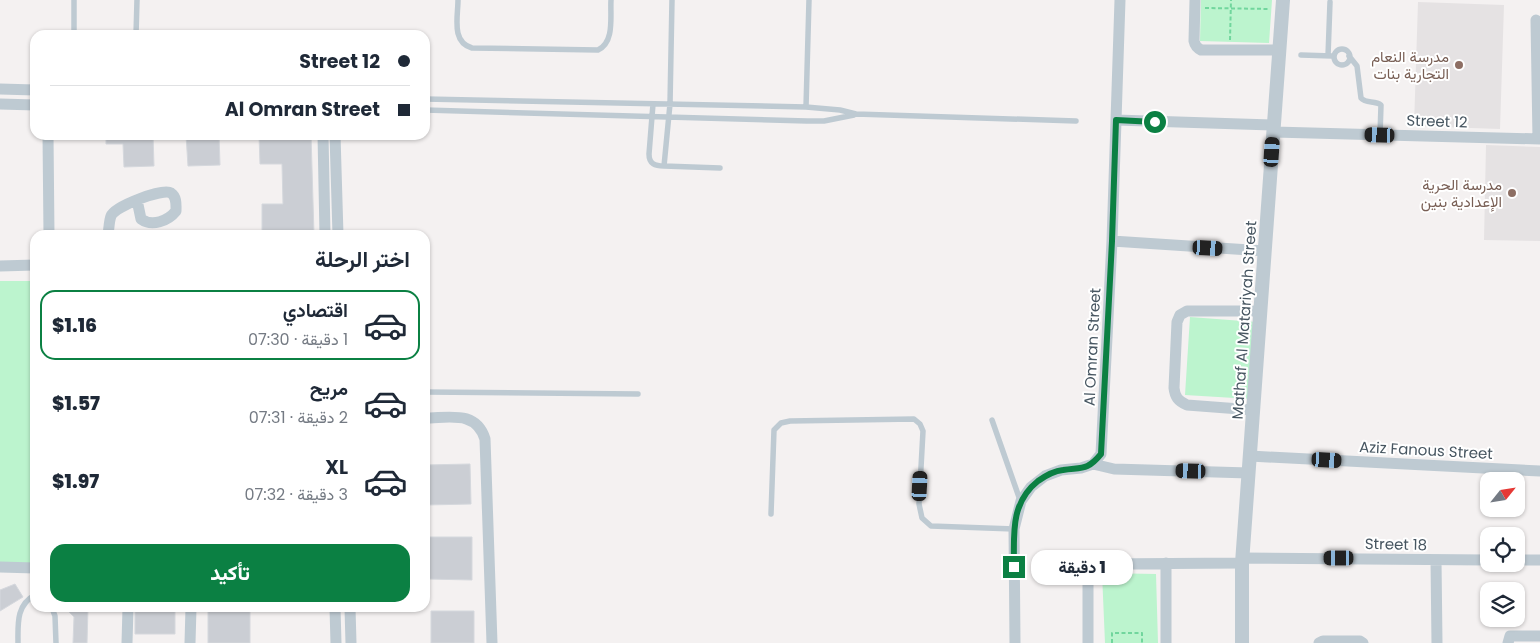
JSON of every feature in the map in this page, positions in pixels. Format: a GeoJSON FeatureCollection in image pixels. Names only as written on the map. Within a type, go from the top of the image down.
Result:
{"type":"FeatureCollection","features":[{"type":"Feature","properties":{"kind":"street","name":"Al Omran Street"},"geometry":{"type":"LineString","coordinates":[[1093,464],[1101,454],[1102,442],[1112,241],[1120,0]]}},
{"type":"Feature","properties":{"kind":"street"},"geometry":{"type":"LineString","coordinates":[[1195,4],[1195,45],[1201,50],[1279,50]]}},
{"type":"Feature","properties":{"kind":"street","name":"Mathaf Al Matariyah Street"},"geometry":{"type":"LineString","coordinates":[[1242,643],[1242,560],[1283,5]]}},
{"type":"Feature","properties":{"kind":"street"},"geometry":{"type":"LineString","coordinates":[[1536,20],[1539,139]]}},
{"type":"Feature","properties":{"kind":"street"},"geometry":{"type":"LineString","coordinates":[[0,89],[30,90]]}},
{"type":"Feature","properties":{"kind":"street"},"geometry":{"type":"LineString","coordinates":[[0,104],[30,105]]}},
{"type":"Feature","properties":{"kind":"street","name":"Street 12"},"geometry":{"type":"LineString","coordinates":[[1116,120],[1380,135],[1539,139]]}},
{"type":"Feature","properties":{"kind":"street"},"geometry":{"type":"LineString","coordinates":[[48,140],[49,230]]}},
{"type":"Feature","properties":{"kind":"street"},"geometry":{"type":"LineString","coordinates":[[323,140],[325,230]]}},
{"type":"Feature","properties":{"kind":"street"},"geometry":{"type":"LineString","coordinates":[[335,140],[338,230]]}},
{"type":"Feature","properties":{"kind":"street"},"geometry":{"type":"LineString","coordinates":[[109,230],[111,215],[117,208],[137,200]]}},
{"type":"Feature","properties":{"kind":"street"},"geometry":{"type":"LineString","coordinates":[[1112,241],[1265,251]]}},
{"type":"Feature","properties":{"kind":"street"},"geometry":{"type":"LineString","coordinates":[[0,266],[30,265]]}},
{"type":"Feature","properties":{"kind":"street"},"geometry":{"type":"LineString","coordinates":[[1253,410],[1187,405],[1180,402],[1175,396],[1174,388],[1176,322],[1180,315],[1187,311],[1260,311]]}},
{"type":"Feature","properties":{"kind":"street"},"geometry":{"type":"LineString","coordinates":[[430,418],[470,419],[483,431],[485,439],[492,643]]}},
{"type":"Feature","properties":{"kind":"street","name":"Aziz Fanous Street"},"geometry":{"type":"LineString","coordinates":[[1250,456],[1540,471]]}},
{"type":"Feature","properties":{"kind":"street"},"geometry":{"type":"LineString","coordinates":[[1015,643],[1014,529],[1021,501],[1031,487],[1045,476],[1061,470],[1081,468],[1093,464],[1114,468],[1249,473]]}},
{"type":"Feature","properties":{"kind":"street","name":"Street 18"},"geometry":{"type":"LineString","coordinates":[[1088,643],[1088,577],[1091,569],[1098,564],[1242,560],[1480,560]]}},
{"type":"Feature","properties":{"kind":"street"},"geometry":{"type":"LineString","coordinates":[[1436,560],[1437,643]]}},
{"type":"Feature","properties":{"kind":"street"},"geometry":{"type":"LineString","coordinates":[[1525,560],[1540,560]]}},
{"type":"Feature","properties":{"kind":"street"},"geometry":{"type":"LineString","coordinates":[[1166,563],[1166,643]]}},
{"type":"Feature","properties":{"kind":"street"},"geometry":{"type":"LineString","coordinates":[[0,567],[30,568]]}},
{"type":"Feature","properties":{"kind":"street"},"geometry":{"type":"LineString","coordinates":[[126,643],[128,612]]}},
{"type":"Feature","properties":{"kind":"street"},"geometry":{"type":"LineString","coordinates":[[190,643],[191,612]]}},
{"type":"Feature","properties":{"kind":"street"},"geometry":{"type":"LineString","coordinates":[[335,612],[336,643]]}},
{"type":"Feature","properties":{"kind":"street"},"geometry":{"type":"LineString","coordinates":[[350,612],[351,643]]}},
{"type":"Feature","properties":{"kind":"street"},"geometry":{"type":"LineString","coordinates":[[1508,643],[1510,636],[1540,636]]}},
{"type":"Feature","properties":{"kind":"street"},"geometry":{"type":"LineString","coordinates":[[1319,643],[1362,641],[1364,643]]}},
{"type":"Feature","properties":{"kind":"lane"},"geometry":{"type":"LineString","coordinates":[[74,0],[74,30]]}},
{"type":"Feature","properties":{"kind":"lane"},"geometry":{"type":"LineString","coordinates":[[136,30],[137,0]]}},
{"type":"Feature","properties":{"kind":"lane"},"geometry":{"type":"LineString","coordinates":[[458,0],[458,36],[463,44],[468,47],[598,50],[605,46],[609,38],[610,0]]}},
{"type":"Feature","properties":{"kind":"lane"},"geometry":{"type":"LineString","coordinates":[[664,166],[670,104],[672,0]]}},
{"type":"Feature","properties":{"kind":"lane"},"geometry":{"type":"LineString","coordinates":[[806,107],[808,0]]}},
{"type":"Feature","properties":{"kind":"lane"},"geometry":{"type":"LineString","coordinates":[[1330,2],[1331,56],[1336,63],[1342,65],[1348,62],[1350,56]]}},
{"type":"Feature","properties":{"kind":"lane"},"geometry":{"type":"LineString","coordinates":[[1301,55],[1331,56],[1343,50],[1348,53],[1357,66],[1361,98],[1377,102],[1381,105],[1380,135]]}},
{"type":"Feature","properties":{"kind":"lane"},"geometry":{"type":"LineString","coordinates":[[430,99],[806,107],[840,110],[856,114],[1076,121]]}},
{"type":"Feature","properties":{"kind":"lane"},"geometry":{"type":"LineString","coordinates":[[653,104],[649,159],[652,164],[656,166],[720,168]]}},
{"type":"Feature","properties":{"kind":"lane"},"geometry":{"type":"LineString","coordinates":[[430,110],[806,121],[824,121],[856,114]]}},
{"type":"Feature","properties":{"kind":"lane"},"geometry":{"type":"LineString","coordinates":[[430,392],[638,394]]}},
{"type":"Feature","properties":{"kind":"lane"},"geometry":{"type":"LineString","coordinates":[[771,514],[774,430],[780,423],[790,421],[914,419],[920,424],[923,431],[919,504],[922,518],[931,526],[1014,529]]}},
{"type":"Feature","properties":{"kind":"lane"},"geometry":{"type":"LineString","coordinates":[[992,420],[1021,501]]}},
{"type":"Feature","properties":{"kind":"lane"},"geometry":{"type":"LineString","coordinates":[[18,643],[20,610],[30,598]]}},
{"type":"Feature","properties":{"kind":"lane"},"geometry":{"type":"LineString","coordinates":[[54,612],[56,643]]}},
{"type":"Feature","properties":{"kind":"path"},"geometry":{"type":"LineString","coordinates":[[1230,50],[1231,0]]}},
{"type":"Feature","properties":{"kind":"path"},"geometry":{"type":"LineString","coordinates":[[1195,4],[1231,8],[1283,5]]}},
{"type":"Feature","properties":{"kind":"path"},"geometry":{"type":"LineString","coordinates":[[1112,643],[1112,632],[1142,633],[1142,643]]}},
{"type":"Feature","properties":{"kind":"shaded area","name":"مدرسة النعام التجارية بنات"},"geometry":{"type":"Polygon","coordinates":[[[1418,2],[1504,5],[1500,129],[1414,126],[1418,2]]]}},
{"type":"Feature","properties":{"kind":"shaded area","name":"مدرسة الحرية الإعدادية بنين"},"geometry":{"type":"Polygon","coordinates":[[[1486,145],[1540,147],[1540,241],[1484,240],[1486,145]]]}},
{"type":"Feature","properties":{"kind":"green space"},"geometry":{"type":"Polygon","coordinates":[[[1201,0],[1272,0],[1269,43],[1200,41],[1201,0]]]}},
{"type":"Feature","properties":{"kind":"green space"},"geometry":{"type":"Polygon","coordinates":[[[0,281],[30,281],[30,566],[0,565],[0,281]]]}},
{"type":"Feature","properties":{"kind":"green space"},"geometry":{"type":"Polygon","coordinates":[[[1190,317],[1256,322],[1251,399],[1185,395],[1190,317]]]}},
{"type":"Feature","properties":{"kind":"green space"},"geometry":{"type":"Polygon","coordinates":[[[1102,573],[1156,574],[1158,643],[1105,643],[1102,573]]]}},
{"type":"Feature","properties":{"kind":"building"},"geometry":{"type":"Polygon","coordinates":[[[106,140],[153,140],[154,166],[124,167],[123,144],[106,144],[106,140]]]}},
{"type":"Feature","properties":{"kind":"building"},"geometry":{"type":"Polygon","coordinates":[[[186,140],[219,140],[220,165],[188,166],[186,140]]]}},
{"type":"Feature","properties":{"kind":"building"},"geometry":{"type":"Polygon","coordinates":[[[259,140],[311,140],[314,230],[262,230],[262,204],[283,204],[282,164],[260,164],[259,140]]]}},
{"type":"Feature","properties":{"kind":"building"},"geometry":{"type":"Polygon","coordinates":[[[470,464],[471,504],[430,505],[430,465],[470,464]]]}},
{"type":"Feature","properties":{"kind":"building"},"geometry":{"type":"Polygon","coordinates":[[[430,537],[472,537],[472,580],[430,579],[430,537]]]}},
{"type":"Feature","properties":{"kind":"building"},"geometry":{"type":"Polygon","coordinates":[[[15,584],[23,597],[0,611],[0,590],[15,584]]]}},
{"type":"Feature","properties":{"kind":"building"},"geometry":{"type":"Polygon","coordinates":[[[431,611],[474,611],[474,643],[431,643],[431,611]]]}},
{"type":"Feature","properties":{"kind":"building"},"geometry":{"type":"Polygon","coordinates":[[[69,612],[88,612],[87,643],[73,643],[74,617],[69,612]]]}},
{"type":"Feature","properties":{"kind":"building"},"geometry":{"type":"Polygon","coordinates":[[[135,612],[175,612],[175,634],[135,634],[135,612]]]}},
{"type":"Feature","properties":{"kind":"building"},"geometry":{"type":"Polygon","coordinates":[[[208,612],[250,612],[250,643],[208,643],[208,612]]]}},
{"type":"Feature","properties":{"kind":"place","name":"مدرسة النعام التجارية بنات"},"geometry":{"type":"Point","coordinates":[1459,65]}},
{"type":"Feature","properties":{"kind":"place","name":"مدرسة الحرية الإعدادية بنين"},"geometry":{"type":"Point","coordinates":[1512,193]}},
{"type":"Feature","properties":{"kind":"route"},"geometry":{"type":"LineString","coordinates":[[1014,567],[1014,529],[1021,501],[1031,487],[1045,476],[1061,470],[1081,468],[1093,464],[1101,454],[1116,120],[1155,122]]}}]}
